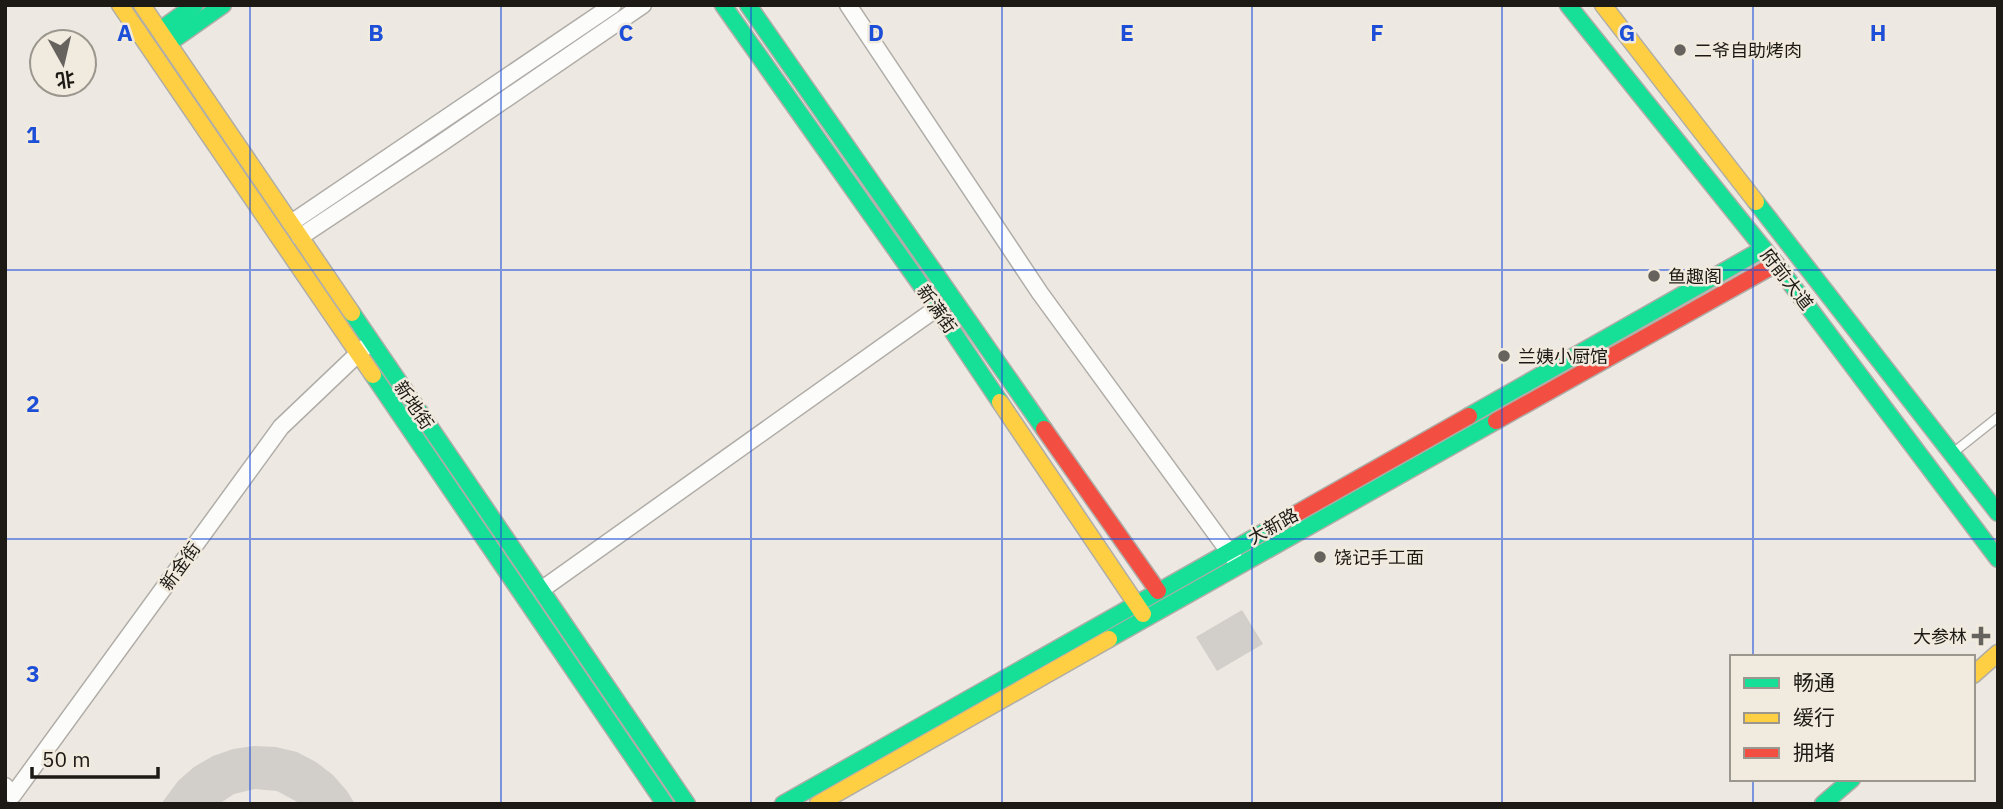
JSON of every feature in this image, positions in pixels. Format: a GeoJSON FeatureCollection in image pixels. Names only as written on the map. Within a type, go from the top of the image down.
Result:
{"type":"FeatureCollection","features":[{"type":"Feature","properties":{"kind":"street","name":"新地街"},"geometry":{"type":"LineString","coordinates":[[120,5],[665,804]]}},
{"type":"Feature","properties":{"kind":"street","name":"新地街"},"geometry":{"type":"LineString","coordinates":[[142,5],[687,804]]}},
{"type":"Feature","properties":{"kind":"street"},"geometry":{"type":"LineString","coordinates":[[164,37],[195,5]]}},
{"type":"Feature","properties":{"kind":"street"},"geometry":{"type":"LineString","coordinates":[[164,37],[223,5]]}},
{"type":"Feature","properties":{"kind":"street"},"geometry":{"type":"LineString","coordinates":[[295,230],[613,5]]}},
{"type":"Feature","properties":{"kind":"street"},"geometry":{"type":"LineString","coordinates":[[295,230],[440,144],[643,5]]}},
{"type":"Feature","properties":{"kind":"street","name":"新满街"},"geometry":{"type":"LineString","coordinates":[[723,5],[937,308],[1146,617]]}},
{"type":"Feature","properties":{"kind":"street","name":"新满街"},"geometry":{"type":"LineString","coordinates":[[748,5],[1158,591]]}},
{"type":"Feature","properties":{"kind":"street"},"geometry":{"type":"LineString","coordinates":[[848,5],[1040,293],[1238,565]]}},
{"type":"Feature","properties":{"kind":"street","name":"府前大道"},"geometry":{"type":"LineString","coordinates":[[1569,5],[1776,264],[1998,559]]}},
{"type":"Feature","properties":{"kind":"street","name":"府前大道"},"geometry":{"type":"LineString","coordinates":[[1606,7],[1998,513]]}},
{"type":"Feature","properties":{"kind":"street","name":"大新路"},"geometry":{"type":"LineString","coordinates":[[783,804],[1763,249]]}},
{"type":"Feature","properties":{"kind":"street","name":"大新路"},"geometry":{"type":"LineString","coordinates":[[818,804],[1776,264]]}},
{"type":"Feature","properties":{"kind":"street"},"geometry":{"type":"LineString","coordinates":[[541,590],[937,308]]}},
{"type":"Feature","properties":{"kind":"street","name":"新金街"},"geometry":{"type":"LineString","coordinates":[[5,786],[13,795],[281,427],[371,342]]}},
{"type":"Feature","properties":{"kind":"street"},"geometry":{"type":"LineString","coordinates":[[1975,672],[1998,653]]}},
{"type":"Feature","properties":{"kind":"street"},"geometry":{"type":"LineString","coordinates":[[1823,804],[1850,781]]}},
{"type":"Feature","properties":{"kind":"lane"},"geometry":{"type":"LineString","coordinates":[[1952,454],[1998,417]]}},
{"type":"Feature","properties":{"kind":"building"},"geometry":{"type":"Polygon","coordinates":[[[1242,610],[1263,644],[1217,671],[1196,637],[1242,610]]]}},
{"type":"Feature","properties":{"kind":"building"},"geometry":{"type":"Polygon","coordinates":[[[254,746],[297,752],[316,762],[333,775],[355,804],[301,804],[277,791],[255,789],[234,794],[219,804],[161,804],[178,781],[194,767],[233,749],[254,746]]]}},
{"type":"Feature","properties":{"kind":"traffic: fast"},"geometry":{"type":"LineString","coordinates":[[160,30],[195,5]]}},
{"type":"Feature","properties":{"kind":"traffic: fast"},"geometry":{"type":"LineString","coordinates":[[169,43],[223,5]]}},
{"type":"Feature","properties":{"kind":"traffic: fast"},"geometry":{"type":"LineString","coordinates":[[723,5],[937,308],[1000,402]]}},
{"type":"Feature","properties":{"kind":"traffic: fast"},"geometry":{"type":"LineString","coordinates":[[748,5],[1044,429]]}},
{"type":"Feature","properties":{"kind":"traffic: fast"},"geometry":{"type":"LineString","coordinates":[[1568,5],[1776,264],[1998,559]]}},
{"type":"Feature","properties":{"kind":"traffic: fast"},"geometry":{"type":"LineString","coordinates":[[1756,202],[1998,513]]}},
{"type":"Feature","properties":{"kind":"traffic: fast"},"geometry":{"type":"LineString","coordinates":[[1469,416],[1763,249]]}},
{"type":"Feature","properties":{"kind":"traffic: fast"},"geometry":{"type":"LineString","coordinates":[[352,313],[687,804]]}},
{"type":"Feature","properties":{"kind":"traffic: fast"},"geometry":{"type":"LineString","coordinates":[[373,375],[665,804]]}},
{"type":"Feature","properties":{"kind":"traffic: fast"},"geometry":{"type":"LineString","coordinates":[[1109,639],[1496,421]]}},
{"type":"Feature","properties":{"kind":"traffic: fast"},"geometry":{"type":"LineString","coordinates":[[783,804],[1285,520]]}},
{"type":"Feature","properties":{"kind":"traffic: fast"},"geometry":{"type":"LineString","coordinates":[[1823,804],[1850,781]]}},
{"type":"Feature","properties":{"kind":"traffic: slow"},"geometry":{"type":"LineString","coordinates":[[120,5],[373,375]]}},
{"type":"Feature","properties":{"kind":"traffic: slow"},"geometry":{"type":"LineString","coordinates":[[142,5],[352,313]]}},
{"type":"Feature","properties":{"kind":"traffic: slow"},"geometry":{"type":"LineString","coordinates":[[1603,5],[1756,202]]}},
{"type":"Feature","properties":{"kind":"traffic: slow"},"geometry":{"type":"LineString","coordinates":[[1000,402],[1143,614]]}},
{"type":"Feature","properties":{"kind":"traffic: slow"},"geometry":{"type":"LineString","coordinates":[[818,804],[1109,639]]}},
{"type":"Feature","properties":{"kind":"traffic: slow"},"geometry":{"type":"LineString","coordinates":[[1975,673],[1998,653]]}},
{"type":"Feature","properties":{"kind":"traffic: jam"},"geometry":{"type":"LineString","coordinates":[[1496,421],[1776,264]]}},
{"type":"Feature","properties":{"kind":"traffic: jam"},"geometry":{"type":"LineString","coordinates":[[1285,520],[1469,416]]}},
{"type":"Feature","properties":{"kind":"traffic: jam"},"geometry":{"type":"LineString","coordinates":[[1044,429],[1158,591]]}},
{"type":"Feature","properties":{"kind":"place","name":"二爷自助烤肉"},"geometry":{"type":"Point","coordinates":[1680,50]}},
{"type":"Feature","properties":{"kind":"place","name":"鱼趣阁"},"geometry":{"type":"Point","coordinates":[1654,276]}},
{"type":"Feature","properties":{"kind":"place","name":"兰姨小厨馆"},"geometry":{"type":"Point","coordinates":[1504,356]}},
{"type":"Feature","properties":{"kind":"place","name":"饶记手工面"},"geometry":{"type":"Point","coordinates":[1320,557]}},
{"type":"Feature","properties":{"kind":"place","name":"大参林"},"geometry":{"type":"Point","coordinates":[1981,636]}}]}
